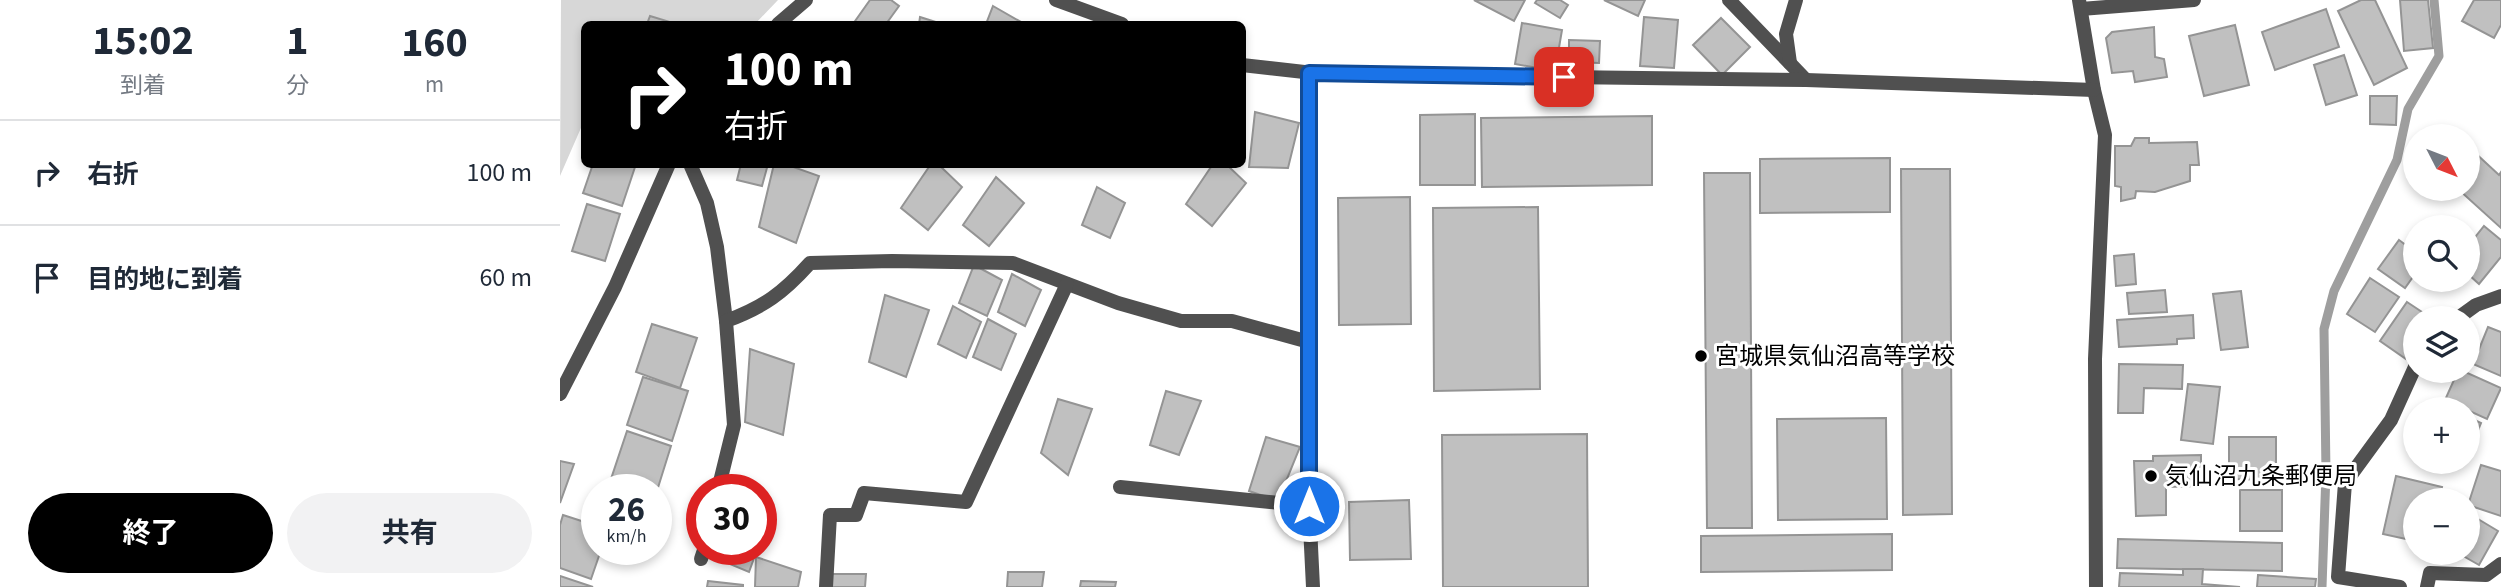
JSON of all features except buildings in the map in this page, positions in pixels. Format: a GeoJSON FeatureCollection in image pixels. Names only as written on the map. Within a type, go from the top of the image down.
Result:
{"type":"FeatureCollection","features":[{"type":"Feature","properties":{"kind":"street"},"geometry":{"type":"LineString","coordinates":[[782,21],[806,0]]}},
{"type":"Feature","properties":{"kind":"street"},"geometry":{"type":"LineString","coordinates":[[1056,0],[1114,21]]}},
{"type":"Feature","properties":{"kind":"street"},"geometry":{"type":"LineString","coordinates":[[1729,0],[1806,80]]}},
{"type":"Feature","properties":{"kind":"street"},"geometry":{"type":"LineString","coordinates":[[1790,63],[1786,34],[1796,0]]}},
{"type":"Feature","properties":{"kind":"street"},"geometry":{"type":"LineString","coordinates":[[2096,587],[2095,359],[2105,135],[2094,90],[2080,5],[2194,0]]}},
{"type":"Feature","properties":{"kind":"street"},"geometry":{"type":"LineString","coordinates":[[1246,65],[1309,73],[1806,80],[2094,90]]}},
{"type":"Feature","properties":{"kind":"street"},"geometry":{"type":"LineString","coordinates":[[1309,73],[1309,506],[1313,587]]}},
{"type":"Feature","properties":{"kind":"street"},"geometry":{"type":"LineString","coordinates":[[560,394],[615,287],[667,168]]}},
{"type":"Feature","properties":{"kind":"street"},"geometry":{"type":"LineString","coordinates":[[692,168],[707,203],[717,247],[726,321],[734,425],[722,474]]}},
{"type":"Feature","properties":{"kind":"street"},"geometry":{"type":"LineString","coordinates":[[726,321],[757,309],[790,285],[810,263],[892,261],[1013,264],[1118,303],[1181,321],[1232,321],[1310,342]]}},
{"type":"Feature","properties":{"kind":"street"},"geometry":{"type":"LineString","coordinates":[[825,587],[830,515],[856,515],[864,492],[965,502],[1067,284]]}},
{"type":"Feature","properties":{"kind":"street"},"geometry":{"type":"LineString","coordinates":[[2473,306],[2501,296]]}},
{"type":"Feature","properties":{"kind":"street"},"geometry":{"type":"LineString","coordinates":[[2400,587],[2338,577],[2345,483],[2392,420],[2408,383]]}},
{"type":"Feature","properties":{"kind":"street"},"geometry":{"type":"LineString","coordinates":[[1119,487],[1309,506]]}},
{"type":"Feature","properties":{"kind":"street"},"geometry":{"type":"LineString","coordinates":[[2427,587],[2430,573],[2486,575],[2501,564]]}},
{"type":"Feature","properties":{"kind":"shaded area"},"geometry":{"type":"Polygon","coordinates":[[[561,0],[778,0],[758,21],[581,21],[581,128],[560,176],[561,0]]]}},
{"type":"Feature","properties":{"kind":"waterway"},"geometry":{"type":"LineString","coordinates":[[2322,587],[2326,473],[2324,329],[2334,291],[2397,160],[2408,109],[2439,56],[2434,0]]}},
{"type":"Feature","properties":{"kind":"place","name":"宮城県気仙沼高等学校"},"geometry":{"type":"Point","coordinates":[1701,356]}},
{"type":"Feature","properties":{"kind":"place","name":"気仙沼九条郵便局"},"geometry":{"type":"Point","coordinates":[2151,476]}},
{"type":"Feature","properties":{"kind":"route"},"geometry":{"type":"LineString","coordinates":[[1309,506],[1309,73],[1564,77]]}}]}
